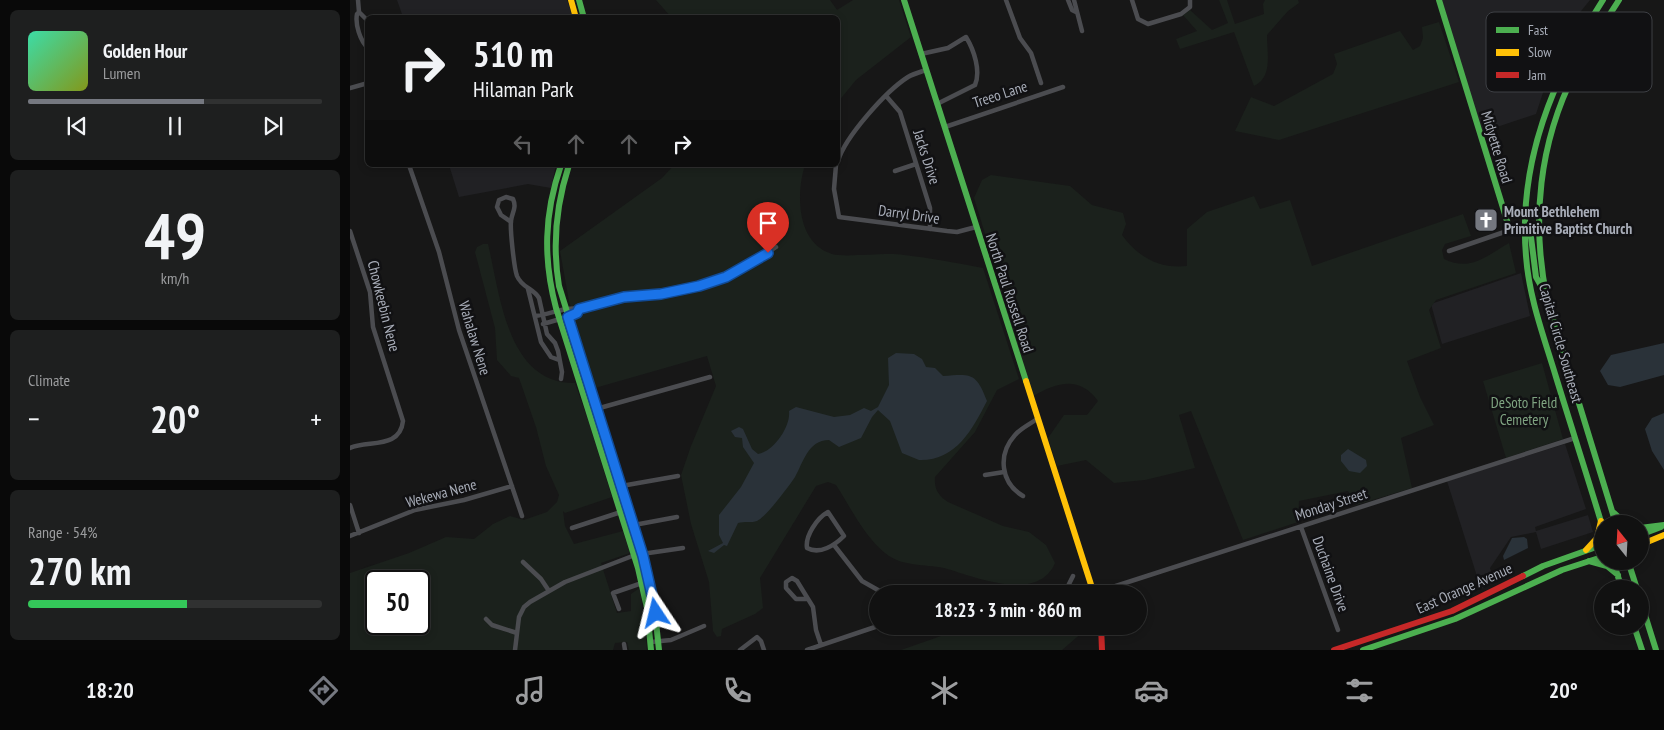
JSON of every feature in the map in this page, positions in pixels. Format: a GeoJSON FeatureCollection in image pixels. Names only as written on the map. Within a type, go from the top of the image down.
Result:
{"type":"FeatureCollection","features":[{"type":"Feature","properties":{"kind":"main road"},"geometry":{"type":"LineString","coordinates":[[571,0],[575,15]]}},
{"type":"Feature","properties":{"kind":"main road"},"geometry":{"type":"LineString","coordinates":[[579,0],[583,15]]}},
{"type":"Feature","properties":{"kind":"main road","name":"North Paul Russell Road"},"geometry":{"type":"LineString","coordinates":[[904,0],[1091,585]]}},
{"type":"Feature","properties":{"kind":"main road","name":"Midyette Road"},"geometry":{"type":"LineString","coordinates":[[1439,0],[1504,212],[1509,226],[1513,229]]}},
{"type":"Feature","properties":{"kind":"main road","name":"Capital Circle Southeast"},"geometry":{"type":"LineString","coordinates":[[1595,12],[1603,0]]}},
{"type":"Feature","properties":{"kind":"main road","name":"Capital Circle Southeast"},"geometry":{"type":"LineString","coordinates":[[1612,12],[1619,0]]}},
{"type":"Feature","properties":{"kind":"main road","name":"Capital Circle Southeast"},"geometry":{"type":"LineString","coordinates":[[1552,92],[1535,138],[1529,170],[1525,232],[1532,296],[1599,515]]}},
{"type":"Feature","properties":{"kind":"main road","name":"Capital Circle Southeast"},"geometry":{"type":"LineString","coordinates":[[1566,92],[1547,151],[1541,182],[1539,230],[1546,295],[1613,515]]}},
{"type":"Feature","properties":{"kind":"main road"},"geometry":{"type":"LineString","coordinates":[[560,167],[555,182],[547,221],[546,259],[560,319],[635,555],[642,583],[651,650]]}},
{"type":"Feature","properties":{"kind":"main road"},"geometry":{"type":"LineString","coordinates":[[568,167],[562,183],[554,231],[554,262],[566,313],[619,482],[624,487],[643,556],[653,594],[659,650]]}},
{"type":"Feature","properties":{"kind":"main road"},"geometry":{"type":"LineString","coordinates":[[555,182],[562,183]]}},
{"type":"Feature","properties":{"kind":"main road"},"geometry":{"type":"LineString","coordinates":[[1513,229],[1525,232],[1531,237],[1536,277],[1546,295]]}},
{"type":"Feature","properties":{"kind":"main road"},"geometry":{"type":"LineString","coordinates":[[1612,512],[1616,515]]}},
{"type":"Feature","properties":{"kind":"main road"},"geometry":{"type":"LineString","coordinates":[[1649,527],[1664,525]]}},
{"type":"Feature","properties":{"kind":"main road"},"geometry":{"type":"LineString","coordinates":[[1649,531],[1664,525]]}},
{"type":"Feature","properties":{"kind":"main road"},"geometry":{"type":"LineString","coordinates":[[1649,541],[1664,535]]}},
{"type":"Feature","properties":{"kind":"main road"},"geometry":{"type":"LineString","coordinates":[[1586,550],[1594,541]]}},
{"type":"Feature","properties":{"kind":"main road","name":"East Orange Avenue"},"geometry":{"type":"LineString","coordinates":[[1334,650],[1452,611],[1543,566],[1594,548]]}},
{"type":"Feature","properties":{"kind":"main road","name":"East Orange Avenue"},"geometry":{"type":"LineString","coordinates":[[1363,650],[1455,619],[1562,570],[1594,559]]}},
{"type":"Feature","properties":{"kind":"main road"},"geometry":{"type":"LineString","coordinates":[[1589,561],[1607,566],[1618,576]]}},
{"type":"Feature","properties":{"kind":"main road"},"geometry":{"type":"LineString","coordinates":[[1616,570],[1619,580]]}},
{"type":"Feature","properties":{"kind":"main road"},"geometry":{"type":"LineString","coordinates":[[1649,627],[1656,650]]}},
{"type":"Feature","properties":{"kind":"main road"},"geometry":{"type":"LineString","coordinates":[[1101,635],[1102,650]]}},
{"type":"Feature","properties":{"kind":"main road"},"geometry":{"type":"LineString","coordinates":[[1637,635],[1642,650]]}},
{"type":"Feature","properties":{"kind":"street"},"geometry":{"type":"LineString","coordinates":[[358,0],[359,12],[356,14],[356,22],[365,46]]}},
{"type":"Feature","properties":{"kind":"street"},"geometry":{"type":"LineString","coordinates":[[1006,0],[1017,31],[1031,53],[1041,83]]}},
{"type":"Feature","properties":{"kind":"street"},"geometry":{"type":"LineString","coordinates":[[1068,0],[1072,10],[1076,12]]}},
{"type":"Feature","properties":{"kind":"street"},"geometry":{"type":"LineString","coordinates":[[1074,0],[1082,31]]}},
{"type":"Feature","properties":{"kind":"street"},"geometry":{"type":"LineString","coordinates":[[1132,0],[1138,19],[1143,23],[1168,18],[1187,11],[1190,7],[1190,0]]}},
{"type":"Feature","properties":{"kind":"street"},"geometry":{"type":"LineString","coordinates":[[359,12],[365,18]]}},
{"type":"Feature","properties":{"kind":"street"},"geometry":{"type":"LineString","coordinates":[[921,54],[948,48],[966,37],[972,52],[978,72],[975,85],[937,104]]}},
{"type":"Feature","properties":{"kind":"street"},"geometry":{"type":"LineString","coordinates":[[840,156],[852,132],[906,78],[926,70]]}},
{"type":"Feature","properties":{"kind":"street"},"geometry":{"type":"LineString","coordinates":[[350,88],[365,84]]}},
{"type":"Feature","properties":{"kind":"street","name":"Treeo Lane"},"geometry":{"type":"LineString","coordinates":[[945,127],[1064,87]]}},
{"type":"Feature","properties":{"kind":"street","name":"Jacks Drive"},"geometry":{"type":"LineString","coordinates":[[887,97],[900,112],[932,214],[930,229]]}},
{"type":"Feature","properties":{"kind":"street"},"geometry":{"type":"LineString","coordinates":[[895,171],[916,164]]}},
{"type":"Feature","properties":{"kind":"street","name":"Wahalaw Nene"},"geometry":{"type":"LineString","coordinates":[[410,167],[439,252],[458,330],[522,516]]}},
{"type":"Feature","properties":{"kind":"street","name":"Darryl Drive"},"geometry":{"type":"LineString","coordinates":[[836,167],[834,189],[839,217],[957,232],[976,227]]}},
{"type":"Feature","properties":{"kind":"street"},"geometry":{"type":"LineString","coordinates":[[511,222],[501,215],[497,207],[499,200],[506,197],[513,199],[515,204],[515,211],[511,222],[515,268],[519,280],[528,289],[536,293],[539,298],[547,334],[555,343],[562,372],[561,380]]}},
{"type":"Feature","properties":{"kind":"street"},"geometry":{"type":"LineString","coordinates":[[1449,251],[1513,229]]}},
{"type":"Feature","properties":{"kind":"street","name":"Chowkeebin Nene"},"geometry":{"type":"LineString","coordinates":[[350,231],[370,292],[373,327],[402,416],[402,430],[395,438],[387,442],[350,448]]}},
{"type":"Feature","properties":{"kind":"street"},"geometry":{"type":"LineString","coordinates":[[534,316],[558,312],[566,313],[624,297],[661,294],[714,281],[745,268],[776,247]]}},
{"type":"Feature","properties":{"kind":"street"},"geometry":{"type":"LineString","coordinates":[[528,289],[544,349],[551,357],[559,360]]}},
{"type":"Feature","properties":{"kind":"street"},"geometry":{"type":"LineString","coordinates":[[537,326],[560,319],[566,313]]}},
{"type":"Feature","properties":{"kind":"street"},"geometry":{"type":"LineString","coordinates":[[589,411],[710,377]]}},
{"type":"Feature","properties":{"kind":"street"},"geometry":{"type":"LineString","coordinates":[[1023,496],[1011,487],[1004,472],[1004,456],[1012,439],[1021,429],[1038,419]]}},
{"type":"Feature","properties":{"kind":"street","name":"Monday Street"},"geometry":{"type":"LineString","coordinates":[[1119,585],[1575,438]]}},
{"type":"Feature","properties":{"kind":"street"},"geometry":{"type":"LineString","coordinates":[[984,475],[1004,472]]}},
{"type":"Feature","properties":{"kind":"street"},"geometry":{"type":"LineString","coordinates":[[624,487],[678,476]]}},
{"type":"Feature","properties":{"kind":"street","name":"Wekewa Nene"},"geometry":{"type":"LineString","coordinates":[[350,536],[415,510],[464,500],[512,486]]}},
{"type":"Feature","properties":{"kind":"street"},"geometry":{"type":"LineString","coordinates":[[350,505],[359,533]]}},
{"type":"Feature","properties":{"kind":"street"},"geometry":{"type":"LineString","coordinates":[[572,528],[621,512]]}},
{"type":"Feature","properties":{"kind":"street"},"geometry":{"type":"LineString","coordinates":[[828,512],[844,536],[834,545],[816,551],[807,548],[806,545],[816,522],[828,512]]}},
{"type":"Feature","properties":{"kind":"street"},"geometry":{"type":"LineString","coordinates":[[634,525],[677,517]]}},
{"type":"Feature","properties":{"kind":"street","name":"Duchaine Drive"},"geometry":{"type":"LineString","coordinates":[[1301,526],[1338,630]]}},
{"type":"Feature","properties":{"kind":"street"},"geometry":{"type":"LineString","coordinates":[[834,545],[862,581],[869,585]]}},
{"type":"Feature","properties":{"kind":"street"},"geometry":{"type":"LineString","coordinates":[[515,650],[519,617],[524,607],[549,591],[579,576],[635,555],[643,556],[683,548]]}},
{"type":"Feature","properties":{"kind":"street"},"geometry":{"type":"LineString","coordinates":[[524,562],[542,579],[549,591]]}},
{"type":"Feature","properties":{"kind":"street"},"geometry":{"type":"LineString","coordinates":[[1068,585],[1073,576]]}},
{"type":"Feature","properties":{"kind":"street"},"geometry":{"type":"LineString","coordinates":[[807,599],[796,599],[786,588],[786,582],[792,578],[797,581],[815,612],[816,630],[821,645]]}},
{"type":"Feature","properties":{"kind":"street"},"geometry":{"type":"LineString","coordinates":[[619,608],[613,593],[642,583]]}},
{"type":"Feature","properties":{"kind":"street"},"geometry":{"type":"LineString","coordinates":[[486,619],[492,625],[517,633]]}},
{"type":"Feature","properties":{"kind":"street"},"geometry":{"type":"LineString","coordinates":[[651,642],[659,642],[704,626]]}},
{"type":"Feature","properties":{"kind":"street"},"geometry":{"type":"LineString","coordinates":[[807,650],[869,629]]}},
{"type":"Feature","properties":{"kind":"street"},"geometry":{"type":"LineString","coordinates":[[740,650],[757,638],[761,641],[764,650]]}},
{"type":"Feature","properties":{"kind":"street"},"geometry":{"type":"LineString","coordinates":[[624,644],[625,650]]}},
{"type":"Feature","properties":{"kind":"shaded area"},"geometry":{"type":"Polygon","coordinates":[[[397,0],[567,0],[572,15],[402,15],[397,0]]]}},
{"type":"Feature","properties":{"kind":"shaded area"},"geometry":{"type":"Polygon","coordinates":[[[1442,0],[1590,0],[1580,12],[1486,12],[1486,92],[1543,92],[1536,114],[1482,132],[1442,0]]]}},
{"type":"Feature","properties":{"kind":"shaded area"},"geometry":{"type":"Polygon","coordinates":[[[450,167],[556,167],[551,188],[528,184],[459,197],[450,167]]]}},
{"type":"Feature","properties":{"kind":"shaded area"},"geometry":{"type":"Polygon","coordinates":[[[1521,273],[1530,316],[1442,344],[1431,304],[1521,273]]]}},
{"type":"Feature","properties":{"kind":"shaded area"},"geometry":{"type":"Polygon","coordinates":[[[1664,343],[1664,375],[1620,387],[1608,385],[1600,371],[1611,355],[1664,343]]]}},
{"type":"Feature","properties":{"kind":"shaded area"},"geometry":{"type":"Polygon","coordinates":[[[896,353],[914,354],[922,359],[926,367],[935,368],[943,376],[966,375],[976,380],[987,401],[969,433],[961,442],[943,455],[932,459],[919,460],[902,453],[890,421],[878,410],[861,438],[839,447],[829,440],[822,441],[811,448],[795,477],[766,514],[757,521],[738,523],[727,546],[724,545],[714,553],[708,551],[723,543],[719,535],[719,515],[741,487],[754,463],[743,447],[742,438],[735,437],[731,431],[739,427],[743,429],[752,449],[758,454],[769,449],[780,438],[787,424],[789,411],[796,407],[834,417],[850,415],[864,408],[871,411],[878,407],[889,385],[888,358],[896,353]]]}},
{"type":"Feature","properties":{"kind":"shaded area"},"geometry":{"type":"Polygon","coordinates":[[[1664,413],[1664,470],[1652,451],[1645,429],[1652,418],[1664,413]]]}},
{"type":"Feature","properties":{"kind":"shaded area"},"geometry":{"type":"Polygon","coordinates":[[[1565,444],[1586,509],[1535,527],[1536,531],[1588,515],[1593,532],[1541,549],[1536,532],[1511,537],[1490,568],[1495,582],[1481,589],[1447,481],[1565,444]]]}},
{"type":"Feature","properties":{"kind":"shaded area"},"geometry":{"type":"Polygon","coordinates":[[[1348,449],[1366,460],[1367,466],[1360,473],[1349,471],[1341,461],[1341,455],[1348,449]]]}},
{"type":"Feature","properties":{"kind":"shaded area"},"geometry":{"type":"Polygon","coordinates":[[[1524,537],[1527,539],[1528,548],[1504,560],[1503,556],[1512,538],[1524,537]]]}},
{"type":"Feature","properties":{"kind":"green space"},"geometry":{"type":"Polygon","coordinates":[[[656,0],[830,0],[837,10],[853,0],[899,0],[911,37],[856,80],[840,100],[840,15],[669,15],[656,0]]]}},
{"type":"Feature","properties":{"kind":"green space"},"geometry":{"type":"Polygon","coordinates":[[[1219,0],[1227,0],[1235,24],[1264,14],[1263,4],[1265,0],[1298,0],[1299,3],[1288,11],[1267,35],[1268,64],[1264,77],[1254,86],[1234,32],[1180,49],[1176,39],[1197,31],[1183,15],[1190,10],[1212,30],[1228,23],[1219,0]]]}},
{"type":"Feature","properties":{"kind":"green space"},"geometry":{"type":"Polygon","coordinates":[[[1439,22],[1459,82],[1279,140],[1235,131],[1251,97],[1274,106],[1333,74],[1337,64],[1334,54],[1400,31],[1413,50],[1420,46],[1423,38],[1422,27],[1439,22]]]}},
{"type":"Feature","properties":{"kind":"green space"},"geometry":{"type":"Polygon","coordinates":[[[672,167],[804,167],[800,189],[802,216],[805,228],[811,239],[820,248],[838,255],[896,254],[983,268],[1019,379],[997,390],[975,432],[935,477],[935,485],[939,494],[948,502],[1003,526],[1029,532],[1046,545],[1055,563],[1047,575],[1035,582],[1020,585],[987,581],[944,568],[899,561],[877,546],[864,530],[836,485],[828,482],[816,486],[760,578],[763,608],[755,614],[722,629],[721,636],[717,637],[713,631],[709,582],[691,524],[681,475],[716,386],[707,356],[595,388],[569,301],[560,251],[662,178],[672,167]]]}},
{"type":"Feature","properties":{"kind":"green space"},"geometry":{"type":"Polygon","coordinates":[[[991,175],[1070,186],[1092,205],[1123,213],[1126,224],[1122,235],[1128,243],[1150,260],[1167,266],[1187,266],[1187,229],[1207,212],[1254,196],[1260,209],[1290,200],[1312,266],[1463,214],[1471,236],[1445,244],[1442,250],[1444,259],[1454,263],[1470,263],[1478,261],[1509,243],[1516,273],[1436,300],[1429,310],[1441,348],[1407,361],[1420,397],[1434,425],[1401,438],[1412,488],[1356,505],[1348,491],[1299,501],[1298,522],[1243,540],[1191,411],[1179,415],[1195,468],[1145,480],[1114,483],[1086,460],[1057,466],[1048,438],[1064,415],[1087,415],[1098,401],[1083,387],[1067,384],[1059,385],[1033,396],[997,281],[999,279],[974,198],[982,180],[991,175]]]}},
{"type":"Feature","properties":{"kind":"green space"},"geometry":{"type":"Polygon","coordinates":[[[488,244],[503,310],[510,333],[521,353],[534,369],[552,379],[575,383],[612,497],[565,513],[563,511],[565,526],[574,544],[623,531],[630,553],[601,563],[617,613],[631,611],[631,594],[638,589],[641,590],[647,650],[629,650],[627,642],[615,643],[613,650],[350,650],[350,573],[409,553],[446,537],[474,539],[493,524],[510,516],[524,520],[547,512],[557,502],[559,495],[546,466],[536,427],[519,378],[511,376],[497,360],[495,328],[475,252],[477,247],[488,244]]]}},
{"type":"Feature","properties":{"kind":"green space","name":"DeSoto Field Cemetery"},"geometry":{"type":"Polygon","coordinates":[[[1542,363],[1563,439],[1506,458],[1483,381],[1542,363]]]}},
{"type":"Feature","properties":{"kind":"green space"},"geometry":{"type":"Polygon","coordinates":[[[1079,635],[1062,650],[901,650],[941,636],[1079,635]]]}},
{"type":"Feature","properties":{"kind":"traffic: fast"},"geometry":{"type":"LineString","coordinates":[[579,0],[583,15]]}},
{"type":"Feature","properties":{"kind":"traffic: fast"},"geometry":{"type":"LineString","coordinates":[[904,0],[1026,381]]}},
{"type":"Feature","properties":{"kind":"traffic: fast"},"geometry":{"type":"LineString","coordinates":[[1439,0],[1508,224],[1513,229],[1525,232]]}},
{"type":"Feature","properties":{"kind":"traffic: fast"},"geometry":{"type":"LineString","coordinates":[[1596,12],[1603,0]]}},
{"type":"Feature","properties":{"kind":"traffic: fast"},"geometry":{"type":"LineString","coordinates":[[1611,12],[1619,0]]}},
{"type":"Feature","properties":{"kind":"traffic: fast"},"geometry":{"type":"LineString","coordinates":[[1554,92],[1534,154],[1528,187],[1525,221],[1526,256],[1530,287],[1542,332],[1599,515]]}},
{"type":"Feature","properties":{"kind":"traffic: fast"},"geometry":{"type":"LineString","coordinates":[[1566,92],[1553,126],[1546,154],[1542,183],[1539,212],[1542,270],[1547,299],[1613,515]]}},
{"type":"Feature","properties":{"kind":"traffic: fast"},"geometry":{"type":"LineString","coordinates":[[560,167],[551,201],[547,236],[547,254],[552,290],[638,568],[647,608],[651,650]]}},
{"type":"Feature","properties":{"kind":"traffic: fast"},"geometry":{"type":"LineString","coordinates":[[568,167],[558,210],[556,255],[559,286],[643,556],[654,603],[659,650]]}},
{"type":"Feature","properties":{"kind":"traffic: fast"},"geometry":{"type":"LineString","coordinates":[[1525,232],[1531,237],[1536,277],[1544,291]]}},
{"type":"Feature","properties":{"kind":"traffic: fast"},"geometry":{"type":"LineString","coordinates":[[1649,527],[1664,525]]}},
{"type":"Feature","properties":{"kind":"traffic: fast"},"geometry":{"type":"LineString","coordinates":[[1649,532],[1661,527]]}},
{"type":"Feature","properties":{"kind":"traffic: fast"},"geometry":{"type":"LineString","coordinates":[[1523,576],[1543,566],[1594,548]]}},
{"type":"Feature","properties":{"kind":"traffic: fast"},"geometry":{"type":"LineString","coordinates":[[1363,650],[1455,619],[1562,570],[1594,560]]}},
{"type":"Feature","properties":{"kind":"traffic: fast"},"geometry":{"type":"LineString","coordinates":[[1589,561],[1607,566],[1618,575]]}},
{"type":"Feature","properties":{"kind":"traffic: fast"},"geometry":{"type":"LineString","coordinates":[[1616,570],[1619,580]]}},
{"type":"Feature","properties":{"kind":"traffic: fast"},"geometry":{"type":"LineString","coordinates":[[1631,570],[1634,580]]}},
{"type":"Feature","properties":{"kind":"traffic: fast"},"geometry":{"type":"LineString","coordinates":[[1649,628],[1656,650]]}},
{"type":"Feature","properties":{"kind":"traffic: fast"},"geometry":{"type":"LineString","coordinates":[[1637,635],[1642,650]]}},
{"type":"Feature","properties":{"kind":"traffic: slow"},"geometry":{"type":"LineString","coordinates":[[571,0],[575,15]]}},
{"type":"Feature","properties":{"kind":"traffic: slow"},"geometry":{"type":"LineString","coordinates":[[1026,381],[1091,585]]}},
{"type":"Feature","properties":{"kind":"traffic: slow"},"geometry":{"type":"LineString","coordinates":[[1649,541],[1664,535]]}},
{"type":"Feature","properties":{"kind":"traffic: slow"},"geometry":{"type":"LineString","coordinates":[[1586,550],[1594,541]]}},
{"type":"Feature","properties":{"kind":"traffic: jam"},"geometry":{"type":"LineString","coordinates":[[1334,650],[1452,611],[1523,576]]}},
{"type":"Feature","properties":{"kind":"traffic: jam"},"geometry":{"type":"LineString","coordinates":[[1101,635],[1102,650]]}},
{"type":"Feature","properties":{"kind":"place","name":"Mount Bethlehem Primitive Baptist Church"},"geometry":{"type":"Point","coordinates":[1486,220]}},
{"type":"Feature","properties":{"kind":"route"},"geometry":{"type":"LineString","coordinates":[[656,613],[643,556],[568,317],[577,313],[579,309],[624,297],[639,294],[661,294],[699,286],[745,268],[768,253]]}}]}
